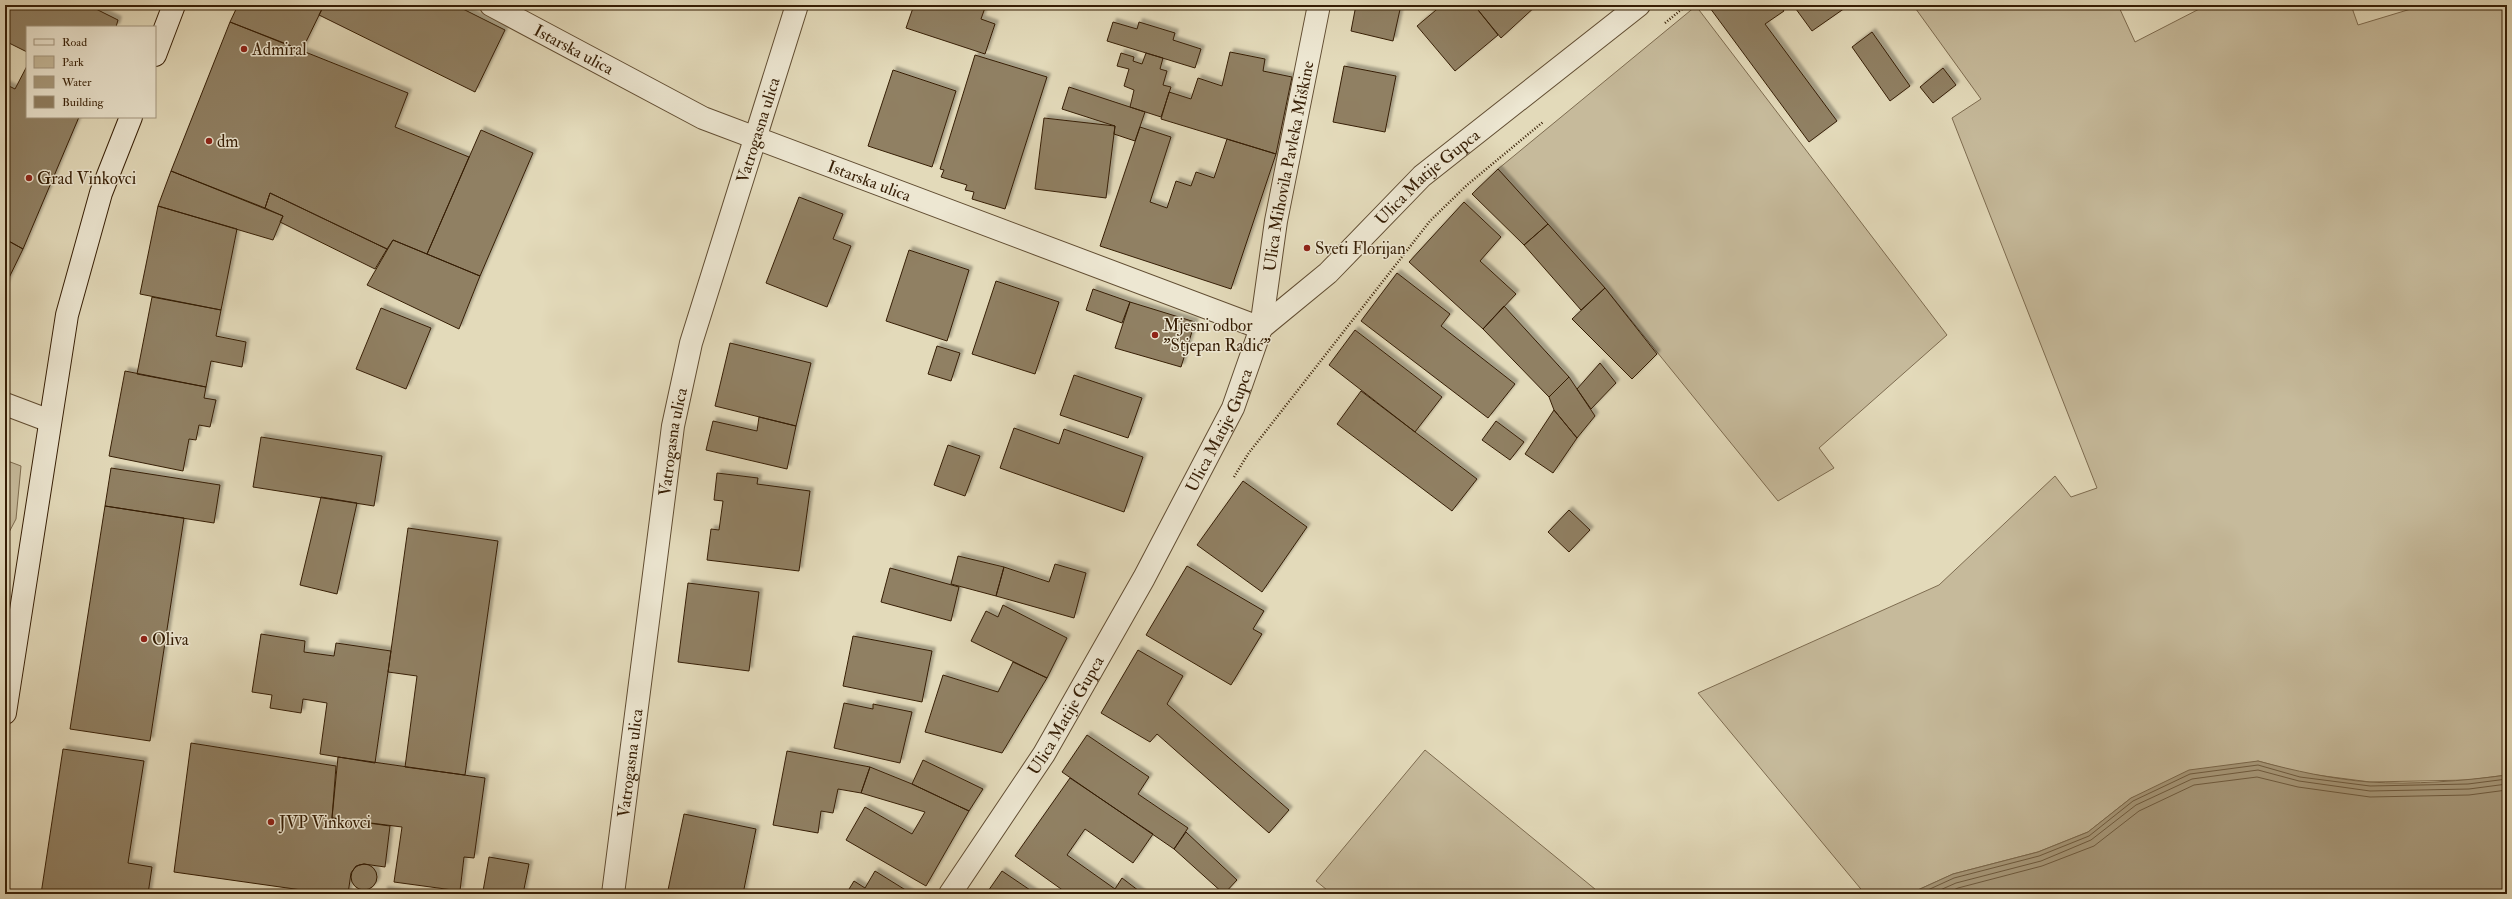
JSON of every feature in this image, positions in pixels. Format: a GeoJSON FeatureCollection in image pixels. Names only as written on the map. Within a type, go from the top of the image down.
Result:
{"type":"FeatureCollection","features":[{"type":"Feature","properties":{"kind":"street"},"geometry":{"type":"LineString","coordinates":[[156,52],[174,5]]}},
{"type":"Feature","properties":{"kind":"street","name":"Istarska ulica"},"geometry":{"type":"LineString","coordinates":[[491,5],[703,118],[1261,328]]}},
{"type":"Feature","properties":{"kind":"street","name":"Vatrogasna ulica"},"geometry":{"type":"LineString","coordinates":[[613,894],[673,426],[691,343],[757,138],[797,5]]}},
{"type":"Feature","properties":{"kind":"street","name":"Ulica Mihovila Pavleka Miškine"},"geometry":{"type":"LineString","coordinates":[[1261,328],[1276,221],[1319,5]]}},
{"type":"Feature","properties":{"kind":"street","name":"Ulica Matije Gupca"},"geometry":{"type":"LineString","coordinates":[[950,894],[1044,754],[1144,578],[1233,408],[1261,328],[1328,273],[1422,176],[1639,5]]}},
{"type":"Feature","properties":{"kind":"street"},"geometry":{"type":"LineString","coordinates":[[5,713],[67,315],[101,193],[131,118]]}},
{"type":"Feature","properties":{"kind":"street"},"geometry":{"type":"LineString","coordinates":[[5,404],[50,421]]}},
{"type":"Feature","properties":{"kind":"path"},"geometry":{"type":"LineString","coordinates":[[1659,28],[1687,5]]}},
{"type":"Feature","properties":{"kind":"path"},"geometry":{"type":"LineString","coordinates":[[1231,481],[1248,454],[1430,222],[1467,185],[1545,121]]}},
{"type":"Feature","properties":{"kind":"green space"},"geometry":{"type":"Polygon","coordinates":[[[1913,5],[2118,5],[2135,42],[2207,5],[2351,5],[2358,25],[2424,5],[2507,5],[2507,775],[2468,780],[2370,782],[2301,773],[2258,761],[2131,798],[2088,832],[2038,852],[1953,874],[1909,894],[1865,894],[1698,693],[1939,585],[2055,476],[2071,497],[2097,488],[1952,118],[1981,99],[1913,5]]]}},
{"type":"Feature","properties":{"kind":"green space"},"geometry":{"type":"Polygon","coordinates":[[[1696,6],[1947,335],[1819,448],[1834,468],[1778,501],[1605,288],[1498,169],[1696,6]]]}},
{"type":"Feature","properties":{"kind":"green space"},"geometry":{"type":"Polygon","coordinates":[[[5,460],[21,466],[16,519],[5,540],[5,460]]]}},
{"type":"Feature","properties":{"kind":"green space"},"geometry":{"type":"Polygon","coordinates":[[[1425,750],[1601,894],[1332,894],[1316,881],[1425,750]]]}},
{"type":"Feature","properties":{"kind":"water"},"geometry":{"type":"Polygon","coordinates":[[[2258,761],[2341,779],[2386,783],[2438,782],[2507,775],[2507,894],[1909,894],[1953,874],[2038,852],[2088,832],[2131,798],[2189,770],[2258,761]]]}},
{"type":"Feature","properties":{"kind":"building"},"geometry":{"type":"Polygon","coordinates":[[[5,5],[66,5],[73,9],[75,5],[88,5],[118,20],[116,26],[26,26],[26,52],[5,41],[5,5]]]}},
{"type":"Feature","properties":{"kind":"building"},"geometry":{"type":"Polygon","coordinates":[[[238,5],[324,5],[302,50],[230,22],[238,5]]]}},
{"type":"Feature","properties":{"kind":"building"},"geometry":{"type":"Polygon","coordinates":[[[324,5],[455,5],[505,30],[475,92],[319,15],[324,5]]]}},
{"type":"Feature","properties":{"kind":"building"},"geometry":{"type":"Polygon","coordinates":[[[914,5],[986,5],[981,19],[995,24],[985,54],[906,28],[914,5]]]}},
{"type":"Feature","properties":{"kind":"building"},"geometry":{"type":"Polygon","coordinates":[[[1356,5],[1401,5],[1393,41],[1351,31],[1356,5]]]}},
{"type":"Feature","properties":{"kind":"building"},"geometry":{"type":"Polygon","coordinates":[[[1442,5],[1474,5],[1498,35],[1455,71],[1417,26],[1442,5]]]}},
{"type":"Feature","properties":{"kind":"building"},"geometry":{"type":"Polygon","coordinates":[[[1474,5],[1537,5],[1501,38],[1474,5]]]}},
{"type":"Feature","properties":{"kind":"building"},"geometry":{"type":"Polygon","coordinates":[[[1714,5],[1779,5],[1784,11],[1765,24],[1837,121],[1809,142],[1710,8],[1714,5]]]}},
{"type":"Feature","properties":{"kind":"building"},"geometry":{"type":"Polygon","coordinates":[[[1793,5],[1843,5],[1845,8],[1812,31],[1793,5]]]}},
{"type":"Feature","properties":{"kind":"building"},"geometry":{"type":"Polygon","coordinates":[[[230,22],[408,93],[395,127],[469,157],[427,254],[393,240],[387,249],[270,193],[265,208],[171,171],[230,22]]]}},
{"type":"Feature","properties":{"kind":"building"},"geometry":{"type":"Polygon","coordinates":[[[1113,22],[1137,29],[1139,22],[1175,33],[1173,40],[1201,49],[1195,68],[1107,41],[1113,22]]]}},
{"type":"Feature","properties":{"kind":"building"},"geometry":{"type":"Polygon","coordinates":[[[1872,32],[1910,86],[1890,101],[1852,47],[1872,32]]]}},
{"type":"Feature","properties":{"kind":"building"},"geometry":{"type":"Polygon","coordinates":[[[1230,52],[1265,59],[1263,71],[1292,77],[1276,154],[1161,119],[1169,92],[1191,99],[1198,78],[1222,86],[1230,52]]]}},
{"type":"Feature","properties":{"kind":"building"},"geometry":{"type":"Polygon","coordinates":[[[1121,53],[1134,57],[1133,61],[1142,64],[1146,53],[1163,58],[1160,69],[1167,71],[1163,85],[1171,87],[1161,117],[1130,107],[1134,90],[1124,86],[1129,69],[1117,66],[1121,53]]]}},
{"type":"Feature","properties":{"kind":"building"},"geometry":{"type":"Polygon","coordinates":[[[975,55],[1047,77],[1005,209],[972,199],[974,192],[965,190],[967,185],[941,177],[944,170],[940,169],[975,55]]]}},
{"type":"Feature","properties":{"kind":"building"},"geometry":{"type":"Polygon","coordinates":[[[1344,66],[1396,76],[1385,132],[1333,122],[1344,66]]]}},
{"type":"Feature","properties":{"kind":"building","name":"Grad Vinkovci"},"geometry":{"type":"Polygon","coordinates":[[[26,68],[26,118],[79,118],[23,249],[5,239],[5,84],[15,89],[26,68]]]}},
{"type":"Feature","properties":{"kind":"building"},"geometry":{"type":"Polygon","coordinates":[[[1943,68],[1956,85],[1933,103],[1920,87],[1943,68]]]}},
{"type":"Feature","properties":{"kind":"building"},"geometry":{"type":"Polygon","coordinates":[[[893,70],[956,91],[932,167],[868,146],[893,70]]]}},
{"type":"Feature","properties":{"kind":"building"},"geometry":{"type":"Polygon","coordinates":[[[1069,87],[1145,112],[1135,141],[1114,134],[1115,126],[1062,109],[1069,87]]]}},
{"type":"Feature","properties":{"kind":"building"},"geometry":{"type":"Polygon","coordinates":[[[1044,118],[1115,126],[1106,198],[1035,189],[1044,118]]]}},
{"type":"Feature","properties":{"kind":"building"},"geometry":{"type":"Polygon","coordinates":[[[1140,127],[1171,137],[1150,202],[1167,208],[1176,181],[1191,186],[1196,172],[1214,178],[1227,139],[1276,154],[1231,289],[1100,246],[1140,127]]]}},
{"type":"Feature","properties":{"kind":"building"},"geometry":{"type":"Polygon","coordinates":[[[481,130],[533,153],[480,276],[427,254],[481,130]]]}},
{"type":"Feature","properties":{"kind":"building"},"geometry":{"type":"Polygon","coordinates":[[[1498,169],[1548,224],[1524,245],[1472,194],[1498,169]]]}},
{"type":"Feature","properties":{"kind":"building"},"geometry":{"type":"Polygon","coordinates":[[[171,171],[283,216],[273,240],[158,206],[171,171]]]}},
{"type":"Feature","properties":{"kind":"building"},"geometry":{"type":"Polygon","coordinates":[[[270,193],[387,249],[375,269],[280,222],[283,216],[265,208],[270,193]]]}},
{"type":"Feature","properties":{"kind":"building"},"geometry":{"type":"Polygon","coordinates":[[[799,197],[843,214],[833,239],[851,246],[827,307],[766,283],[799,197]]]}},
{"type":"Feature","properties":{"kind":"building"},"geometry":{"type":"Polygon","coordinates":[[[1464,202],[1501,237],[1480,261],[1516,294],[1483,329],[1409,262],[1464,202]]]}},
{"type":"Feature","properties":{"kind":"building"},"geometry":{"type":"Polygon","coordinates":[[[158,206],[237,229],[221,310],[140,294],[158,206]]]}},
{"type":"Feature","properties":{"kind":"building"},"geometry":{"type":"Polygon","coordinates":[[[1548,224],[1605,288],[1581,310],[1524,245],[1548,224]]]}},
{"type":"Feature","properties":{"kind":"building"},"geometry":{"type":"Polygon","coordinates":[[[5,239],[23,249],[5,286],[5,239]]]}},
{"type":"Feature","properties":{"kind":"building"},"geometry":{"type":"Polygon","coordinates":[[[393,240],[480,276],[459,329],[367,285],[393,240]]]}},
{"type":"Feature","properties":{"kind":"building"},"geometry":{"type":"Polygon","coordinates":[[[909,250],[969,270],[947,341],[886,321],[909,250]]]}},
{"type":"Feature","properties":{"kind":"building"},"geometry":{"type":"Polygon","coordinates":[[[1397,273],[1450,314],[1441,326],[1515,384],[1488,418],[1361,321],[1397,273]]]}},
{"type":"Feature","properties":{"kind":"building"},"geometry":{"type":"Polygon","coordinates":[[[996,281],[1059,302],[1035,374],[972,354],[996,281]]]}},
{"type":"Feature","properties":{"kind":"building"},"geometry":{"type":"Polygon","coordinates":[[[1605,288],[1657,354],[1632,379],[1572,319],[1605,288]]]}},
{"type":"Feature","properties":{"kind":"building"},"geometry":{"type":"Polygon","coordinates":[[[1093,289],[1130,302],[1122,323],[1086,310],[1093,289]]]}},
{"type":"Feature","properties":{"kind":"building"},"geometry":{"type":"Polygon","coordinates":[[[152,297],[221,310],[216,336],[246,342],[242,367],[211,361],[206,387],[137,374],[152,297]]]}},
{"type":"Feature","properties":{"kind":"building","name":"Mjesni odbor \"Stjepan Radić\""},"geometry":{"type":"Polygon","coordinates":[[[1130,302],[1195,322],[1181,367],[1115,348],[1130,302]]]}},
{"type":"Feature","properties":{"kind":"building"},"geometry":{"type":"Polygon","coordinates":[[[1504,306],[1569,377],[1549,397],[1483,329],[1504,306]]]}},
{"type":"Feature","properties":{"kind":"building"},"geometry":{"type":"Polygon","coordinates":[[[381,308],[431,328],[406,389],[356,369],[381,308]]]}},
{"type":"Feature","properties":{"kind":"building"},"geometry":{"type":"Polygon","coordinates":[[[1355,330],[1442,397],[1415,432],[1329,365],[1355,330]]]}},
{"type":"Feature","properties":{"kind":"building"},"geometry":{"type":"Polygon","coordinates":[[[730,343],[811,363],[796,426],[715,406],[730,343]]]}},
{"type":"Feature","properties":{"kind":"building"},"geometry":{"type":"Polygon","coordinates":[[[937,346],[960,353],[951,381],[928,374],[937,346]]]}},
{"type":"Feature","properties":{"kind":"building"},"geometry":{"type":"Polygon","coordinates":[[[1600,363],[1616,383],[1591,409],[1577,389],[1600,363]]]}},
{"type":"Feature","properties":{"kind":"building"},"geometry":{"type":"Polygon","coordinates":[[[125,371],[206,387],[204,398],[216,400],[210,427],[199,425],[196,440],[189,439],[183,471],[109,456],[125,371]]]}},
{"type":"Feature","properties":{"kind":"building"},"geometry":{"type":"Polygon","coordinates":[[[1074,375],[1142,398],[1128,438],[1060,415],[1074,375]]]}},
{"type":"Feature","properties":{"kind":"building"},"geometry":{"type":"Polygon","coordinates":[[[1569,377],[1595,416],[1577,438],[1554,410],[1549,397],[1569,377]]]}},
{"type":"Feature","properties":{"kind":"building"},"geometry":{"type":"Polygon","coordinates":[[[1361,391],[1477,479],[1452,511],[1337,424],[1361,391]]]}},
{"type":"Feature","properties":{"kind":"building"},"geometry":{"type":"Polygon","coordinates":[[[1554,410],[1577,438],[1553,473],[1525,454],[1554,410]]]}},
{"type":"Feature","properties":{"kind":"building"},"geometry":{"type":"Polygon","coordinates":[[[759,417],[796,426],[787,469],[706,450],[713,421],[757,431],[759,417]]]}},
{"type":"Feature","properties":{"kind":"building"},"geometry":{"type":"Polygon","coordinates":[[[1496,421],[1524,442],[1510,460],[1482,440],[1496,421]]]}},
{"type":"Feature","properties":{"kind":"building"},"geometry":{"type":"Polygon","coordinates":[[[1014,428],[1059,444],[1064,429],[1143,457],[1124,512],[1000,468],[1014,428]]]}},
{"type":"Feature","properties":{"kind":"building"},"geometry":{"type":"Polygon","coordinates":[[[261,437],[382,456],[374,506],[253,487],[261,437]]]}},
{"type":"Feature","properties":{"kind":"building"},"geometry":{"type":"Polygon","coordinates":[[[948,445],[980,456],[965,496],[934,485],[948,445]]]}},
{"type":"Feature","properties":{"kind":"building"},"geometry":{"type":"Polygon","coordinates":[[[111,468],[220,485],[214,523],[105,506],[111,468]]]}},
{"type":"Feature","properties":{"kind":"building"},"geometry":{"type":"Polygon","coordinates":[[[717,473],[758,478],[757,484],[810,491],[799,571],[707,560],[711,529],[719,530],[723,501],[714,500],[717,473]]]}},
{"type":"Feature","properties":{"kind":"building"},"geometry":{"type":"Polygon","coordinates":[[[1243,481],[1307,527],[1262,592],[1197,545],[1243,481]]]}},
{"type":"Feature","properties":{"kind":"building"},"geometry":{"type":"Polygon","coordinates":[[[321,497],[357,503],[337,594],[300,585],[321,497]]]}},
{"type":"Feature","properties":{"kind":"building"},"geometry":{"type":"Polygon","coordinates":[[[105,506],[184,518],[150,741],[70,729],[105,506]]]}},
{"type":"Feature","properties":{"kind":"building"},"geometry":{"type":"Polygon","coordinates":[[[1569,510],[1590,530],[1569,552],[1548,532],[1569,510]]]}},
{"type":"Feature","properties":{"kind":"building"},"geometry":{"type":"Polygon","coordinates":[[[408,528],[498,541],[465,775],[405,767],[417,676],[388,672],[408,528]]]}},
{"type":"Feature","properties":{"kind":"building"},"geometry":{"type":"Polygon","coordinates":[[[958,556],[1004,567],[996,596],[951,584],[958,556]]]}},
{"type":"Feature","properties":{"kind":"building"},"geometry":{"type":"Polygon","coordinates":[[[1055,564],[1086,573],[1074,618],[996,596],[1004,567],[1049,582],[1055,564]]]}},
{"type":"Feature","properties":{"kind":"building"},"geometry":{"type":"Polygon","coordinates":[[[1187,566],[1264,611],[1253,629],[1262,634],[1231,685],[1146,635],[1187,566]]]}},
{"type":"Feature","properties":{"kind":"building"},"geometry":{"type":"Polygon","coordinates":[[[890,568],[959,587],[951,621],[881,602],[890,568]]]}},
{"type":"Feature","properties":{"kind":"building"},"geometry":{"type":"Polygon","coordinates":[[[688,583],[759,592],[749,671],[678,662],[688,583]]]}},
{"type":"Feature","properties":{"kind":"building"},"geometry":{"type":"Polygon","coordinates":[[[1003,605],[1067,638],[1047,678],[971,641],[986,611],[998,617],[1003,605]]]}},
{"type":"Feature","properties":{"kind":"building"},"geometry":{"type":"Polygon","coordinates":[[[261,634],[305,641],[304,652],[334,656],[336,643],[391,651],[375,763],[320,754],[327,703],[303,699],[301,713],[270,708],[272,695],[252,692],[261,634]]]}},
{"type":"Feature","properties":{"kind":"building"},"geometry":{"type":"Polygon","coordinates":[[[853,636],[932,651],[922,702],[843,686],[853,636]]]}},
{"type":"Feature","properties":{"kind":"building"},"geometry":{"type":"Polygon","coordinates":[[[1138,650],[1183,676],[1167,704],[1289,810],[1269,833],[1157,734],[1150,742],[1101,713],[1138,650]]]}},
{"type":"Feature","properties":{"kind":"building"},"geometry":{"type":"Polygon","coordinates":[[[1013,662],[1047,678],[1002,753],[925,732],[943,675],[998,692],[1013,662]]]}},
{"type":"Feature","properties":{"kind":"building"},"geometry":{"type":"Polygon","coordinates":[[[844,703],[873,709],[873,704],[912,712],[900,763],[834,748],[844,703]]]}},
{"type":"Feature","properties":{"kind":"building"},"geometry":{"type":"Polygon","coordinates":[[[1087,735],[1149,777],[1138,794],[1188,828],[1174,849],[1062,772],[1087,735]]]}},
{"type":"Feature","properties":{"kind":"building","name":"JVP Vinkovci"},"geometry":{"type":"Polygon","coordinates":[[[191,743],[336,766],[332,818],[390,826],[385,867],[364,864],[356,866],[351,873],[348,894],[330,894],[174,872],[191,743]]]}},
{"type":"Feature","properties":{"kind":"building"},"geometry":{"type":"Polygon","coordinates":[[[63,749],[144,761],[128,863],[152,867],[148,894],[41,894],[63,749]]]}},
{"type":"Feature","properties":{"kind":"building"},"geometry":{"type":"Polygon","coordinates":[[[787,751],[870,767],[861,793],[838,789],[833,813],[821,811],[818,833],[773,825],[787,751]]]}},
{"type":"Feature","properties":{"kind":"building"},"geometry":{"type":"Polygon","coordinates":[[[338,757],[485,778],[474,858],[464,857],[460,891],[394,882],[402,827],[332,818],[338,757]]]}},
{"type":"Feature","properties":{"kind":"building"},"geometry":{"type":"Polygon","coordinates":[[[923,760],[983,789],[969,811],[912,784],[923,760]]]}},
{"type":"Feature","properties":{"kind":"building"},"geometry":{"type":"Polygon","coordinates":[[[870,767],[912,784],[969,811],[926,886],[846,840],[865,807],[912,834],[925,812],[861,793],[870,767]]]}},
{"type":"Feature","properties":{"kind":"building"},"geometry":{"type":"Polygon","coordinates":[[[1070,778],[1153,834],[1133,863],[1085,829],[1067,855],[1115,889],[1122,878],[1143,894],[1068,894],[1015,856],[1070,778]]]}},
{"type":"Feature","properties":{"kind":"building"},"geometry":{"type":"Polygon","coordinates":[[[684,814],[756,829],[743,894],[687,894],[668,890],[684,814]]]}},
{"type":"Feature","properties":{"kind":"building"},"geometry":{"type":"Polygon","coordinates":[[[1186,832],[1237,880],[1224,894],[1174,849],[1186,832]]]}},
{"type":"Feature","properties":{"kind":"building"},"geometry":{"type":"Polygon","coordinates":[[[489,857],[529,864],[523,894],[483,891],[489,857]]]}},
{"type":"Feature","properties":{"kind":"building"},"geometry":{"type":"Polygon","coordinates":[[[364,864],[373,868],[377,877],[373,886],[364,890],[355,886],[351,877],[355,868],[364,864]]]}},
{"type":"Feature","properties":{"kind":"building"},"geometry":{"type":"Polygon","coordinates":[[[875,871],[912,894],[846,894],[854,881],[865,888],[875,871]]]}},
{"type":"Feature","properties":{"kind":"building"},"geometry":{"type":"Polygon","coordinates":[[[1002,871],[1036,894],[986,894],[1002,871]]]}},
{"type":"Feature","properties":{"kind":"building"},"geometry":{"type":"Polygon","coordinates":[[[384,890],[411,894],[384,894],[384,890]]]}},
{"type":"Feature","properties":{"kind":"place","name":"Admiral"},"geometry":{"type":"Point","coordinates":[244,49]}},
{"type":"Feature","properties":{"kind":"place","name":"dm"},"geometry":{"type":"Point","coordinates":[209,141]}},
{"type":"Feature","properties":{"kind":"place","name":"Grad Vinkovci"},"geometry":{"type":"Point","coordinates":[29,178]}},
{"type":"Feature","properties":{"kind":"place","name":"Sveti Florijan"},"geometry":{"type":"Point","coordinates":[1307,248]}},
{"type":"Feature","properties":{"kind":"place","name":"Mjesni odbor \"Stjepan Radić\""},"geometry":{"type":"Point","coordinates":[1155,335]}},
{"type":"Feature","properties":{"kind":"place","name":"Oliva"},"geometry":{"type":"Point","coordinates":[144,639]}},
{"type":"Feature","properties":{"kind":"place","name":"JVP Vinkovci"},"geometry":{"type":"Point","coordinates":[271,822]}}]}
